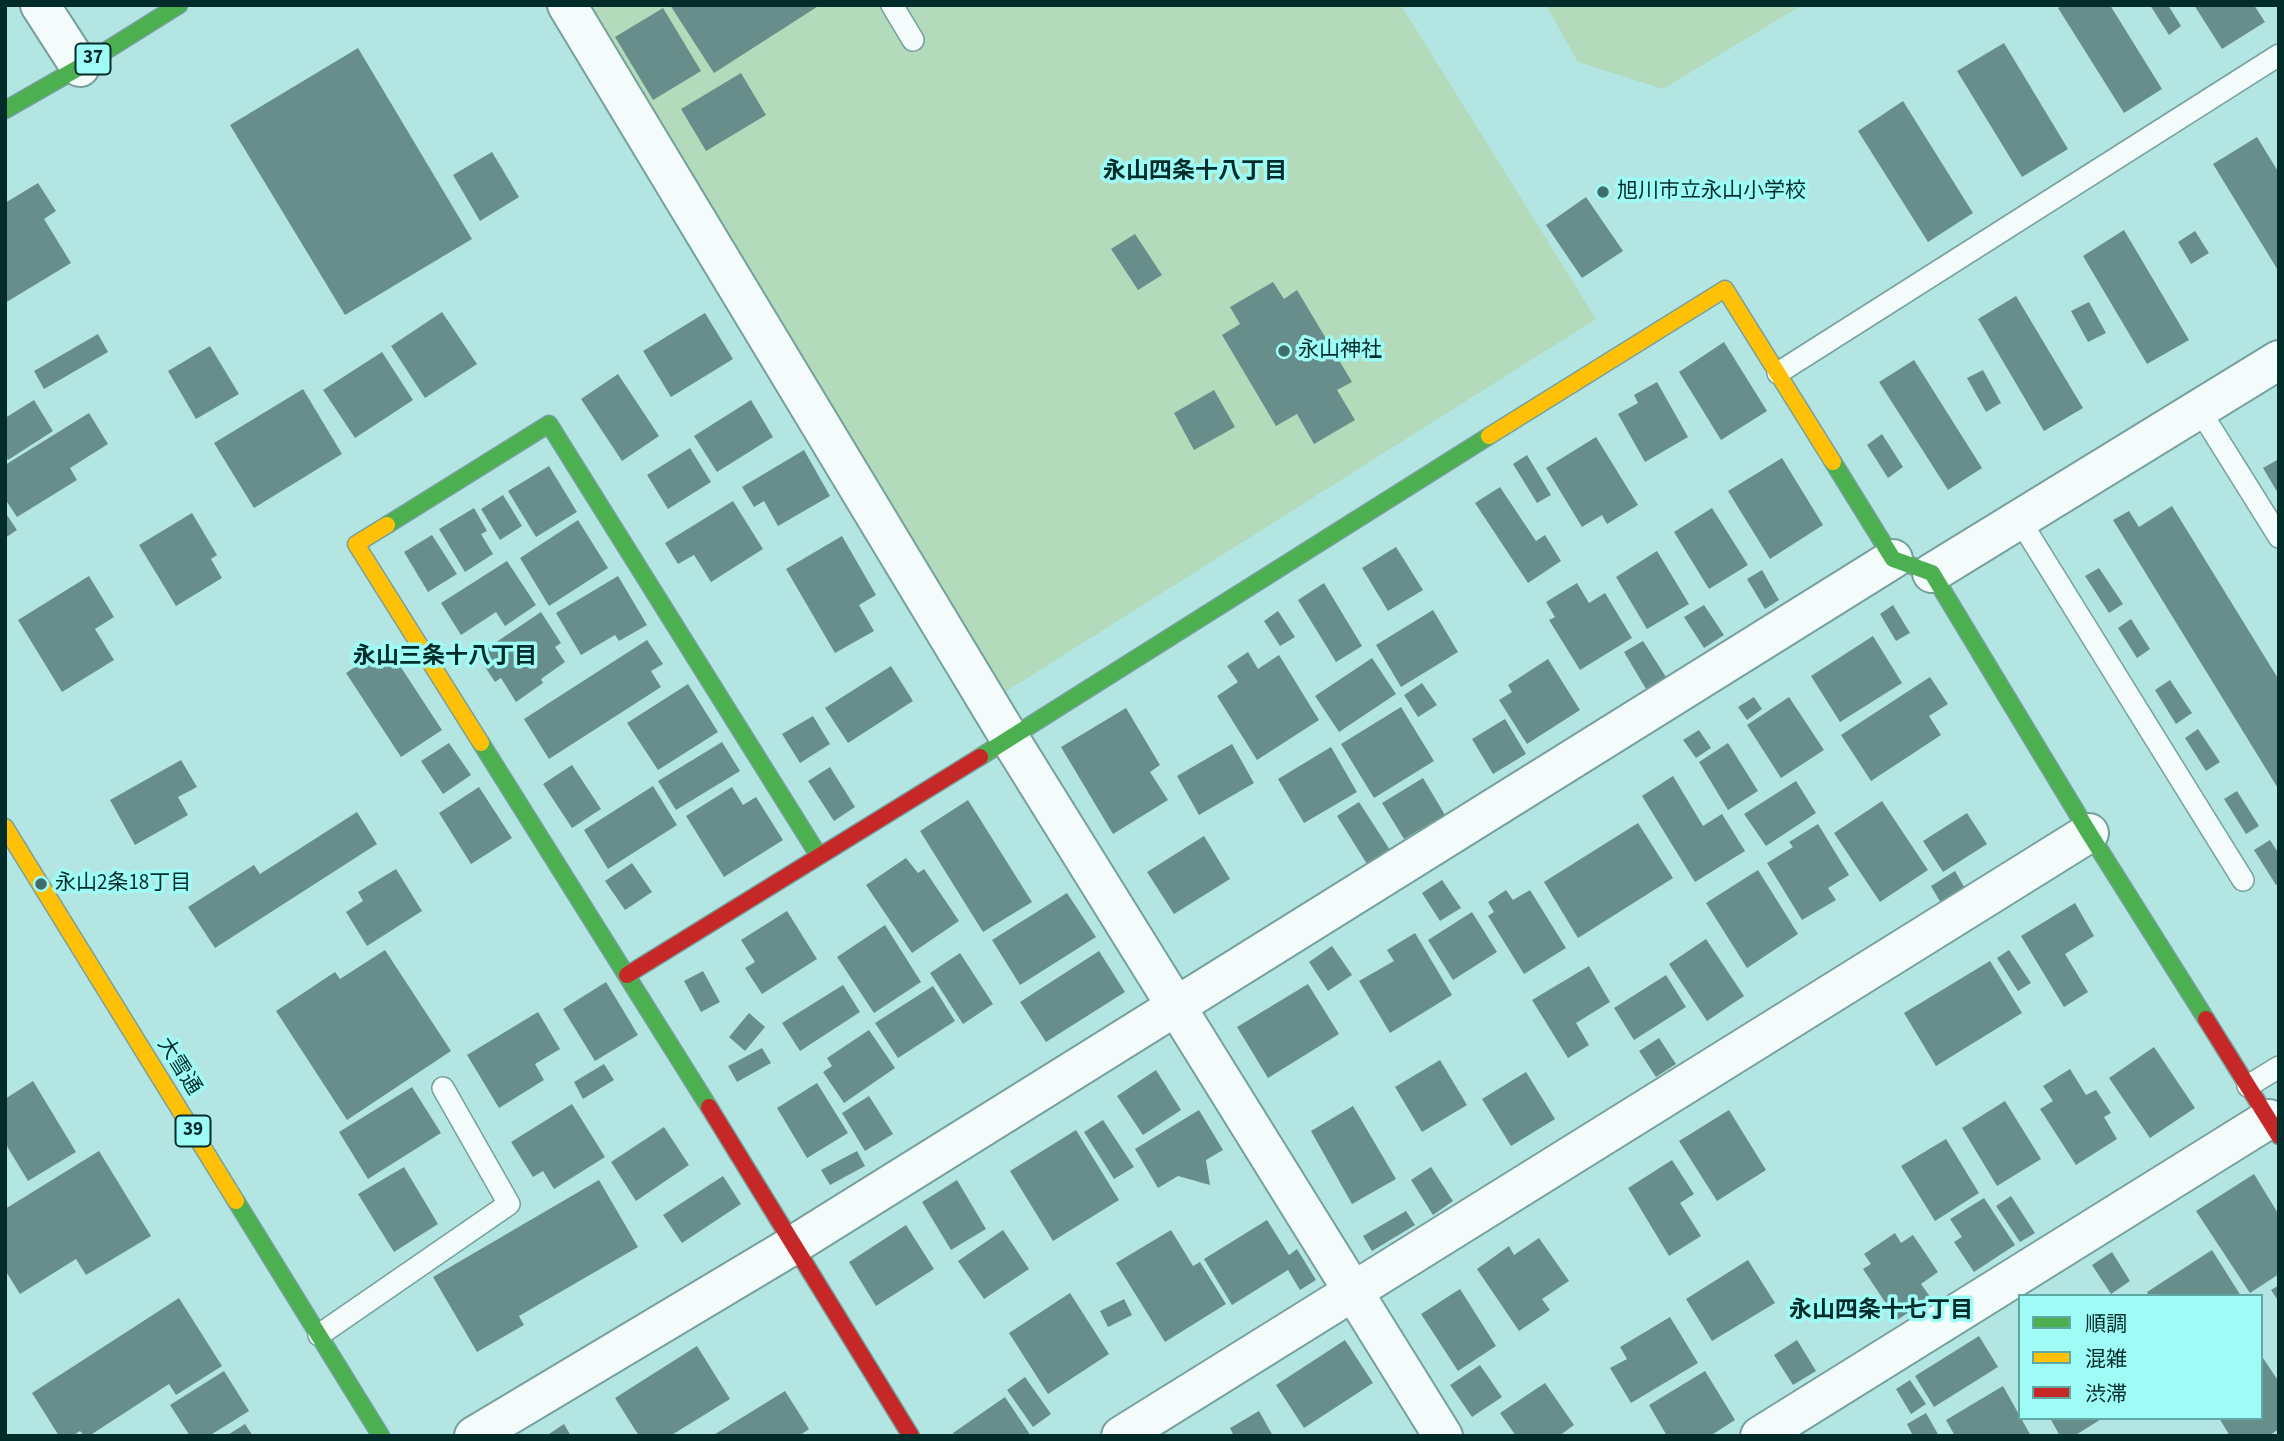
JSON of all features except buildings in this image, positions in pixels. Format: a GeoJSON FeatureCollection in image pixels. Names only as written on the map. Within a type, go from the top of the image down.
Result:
{"type":"FeatureCollection","features":[{"type":"Feature","properties":{"kind":"main road","name":"37"},"geometry":{"type":"LineString","coordinates":[[5,110],[179,5]]}},
{"type":"Feature","properties":{"kind":"main road"},"geometry":{"type":"LineString","coordinates":[[627,975],[1010,739],[1725,289],[1893,559],[1932,573],[2089,833],[2274,1127]]}},
{"type":"Feature","properties":{"kind":"main road"},"geometry":{"type":"LineString","coordinates":[[818,856],[549,424],[356,544],[795,1244],[911,1436]]}},
{"type":"Feature","properties":{"kind":"main road","name":"大雪通"},"geometry":{"type":"LineString","coordinates":[[5,827],[381,1436]]}},
{"type":"Feature","properties":{"kind":"street"},"geometry":{"type":"LineString","coordinates":[[40,5],[80,67]]}},
{"type":"Feature","properties":{"kind":"street"},"geometry":{"type":"LineString","coordinates":[[566,5],[1010,739],[1355,1290],[1443,1436]]}},
{"type":"Feature","properties":{"kind":"street"},"geometry":{"type":"LineString","coordinates":[[1932,573],[2279,360]]}},
{"type":"Feature","properties":{"kind":"street"},"geometry":{"type":"LineString","coordinates":[[474,1436],[795,1244],[1893,559]]}},
{"type":"Feature","properties":{"kind":"street"},"geometry":{"type":"LineString","coordinates":[[1121,1436],[2089,833]]}},
{"type":"Feature","properties":{"kind":"street"},"geometry":{"type":"LineString","coordinates":[[1760,1436],[2274,1127]]}},
{"type":"Feature","properties":{"kind":"lane"},"geometry":{"type":"LineString","coordinates":[[892,5],[913,40]]}},
{"type":"Feature","properties":{"kind":"lane"},"geometry":{"type":"LineString","coordinates":[[1777,373],[2279,55]]}},
{"type":"Feature","properties":{"kind":"lane"},"geometry":{"type":"LineString","coordinates":[[2199,409],[2279,537]]}},
{"type":"Feature","properties":{"kind":"lane"},"geometry":{"type":"LineString","coordinates":[[2019,519],[2243,880]]}},
{"type":"Feature","properties":{"kind":"lane"},"geometry":{"type":"LineString","coordinates":[[2248,1086],[2279,1066]]}},
{"type":"Feature","properties":{"kind":"lane"},"geometry":{"type":"LineString","coordinates":[[319,1335],[509,1204],[443,1088]]}},
{"type":"Feature","properties":{"kind":"green space"},"geometry":{"type":"Polygon","coordinates":[[[589,5],[1401,5],[1596,319],[1005,692],[589,5]]]}},
{"type":"Feature","properties":{"kind":"green space"},"geometry":{"type":"Polygon","coordinates":[[[1546,5],[1802,5],[1663,89],[1578,62],[1546,5]]]}},
{"type":"Feature","properties":{"kind":"traffic: fast"},"geometry":{"type":"LineString","coordinates":[[5,110],[179,5]]}},
{"type":"Feature","properties":{"kind":"traffic: fast"},"geometry":{"type":"LineString","coordinates":[[387,525],[549,424],[819,856]]}},
{"type":"Feature","properties":{"kind":"traffic: fast"},"geometry":{"type":"LineString","coordinates":[[980,757],[1489,436]]}},
{"type":"Feature","properties":{"kind":"traffic: fast"},"geometry":{"type":"LineString","coordinates":[[1833,462],[1893,559],[1932,573],[2089,833],[2206,1019]]}},
{"type":"Feature","properties":{"kind":"traffic: fast"},"geometry":{"type":"LineString","coordinates":[[481,743],[709,1107]]}},
{"type":"Feature","properties":{"kind":"traffic: fast"},"geometry":{"type":"LineString","coordinates":[[236,1201],[381,1436]]}},
{"type":"Feature","properties":{"kind":"traffic: slow"},"geometry":{"type":"LineString","coordinates":[[1489,436],[1725,289],[1833,462]]}},
{"type":"Feature","properties":{"kind":"traffic: slow"},"geometry":{"type":"LineString","coordinates":[[387,525],[356,544],[481,743]]}},
{"type":"Feature","properties":{"kind":"traffic: slow"},"geometry":{"type":"LineString","coordinates":[[5,827],[236,1201]]}},
{"type":"Feature","properties":{"kind":"traffic: jam"},"geometry":{"type":"LineString","coordinates":[[627,975],[980,757]]}},
{"type":"Feature","properties":{"kind":"traffic: jam"},"geometry":{"type":"LineString","coordinates":[[2206,1019],[2279,1136]]}},
{"type":"Feature","properties":{"kind":"traffic: jam"},"geometry":{"type":"LineString","coordinates":[[709,1107],[911,1436]]}},
{"type":"Feature","properties":{"kind":"place","name":"旭川市立永山小学校"},"geometry":{"type":"Point","coordinates":[1603,192]}},
{"type":"Feature","properties":{"kind":"place","name":"永山神社"},"geometry":{"type":"Point","coordinates":[1284,351]}},
{"type":"Feature","properties":{"kind":"place","name":"永山2条18丁目"},"geometry":{"type":"Point","coordinates":[41,884]}},
{"type":"Feature","properties":{"kind":"district","name":"永山四条十八丁目"},"geometry":{"type":"Point","coordinates":[1195,173]}},
{"type":"Feature","properties":{"kind":"district","name":"永山三条十八丁目"},"geometry":{"type":"Point","coordinates":[445,658]}},
{"type":"Feature","properties":{"kind":"district","name":"永山四条十七丁目"},"geometry":{"type":"Point","coordinates":[1881,1312]}}]}
